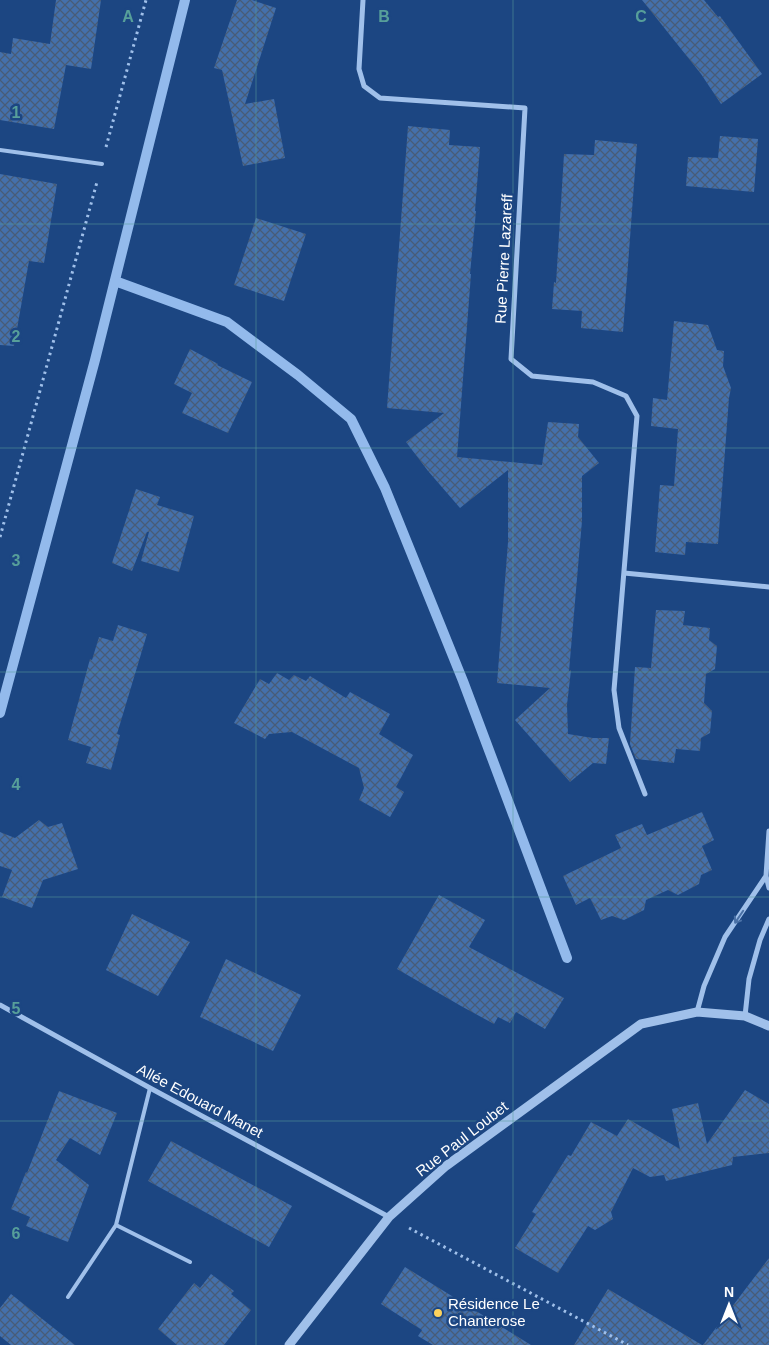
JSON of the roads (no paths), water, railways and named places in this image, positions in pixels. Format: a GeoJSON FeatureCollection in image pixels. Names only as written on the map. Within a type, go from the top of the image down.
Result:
{"type":"FeatureCollection","features":[{"type":"Feature","properties":{"kind":"street","name":"Rue Pierre Lazareff"},"geometry":{"type":"LineString","coordinates":[[363,0],[359,69],[364,86],[380,98],[525,108],[511,359],[532,376],[593,382],[626,396],[637,416],[624,573]]}},
{"type":"Feature","properties":{"kind":"street"},"geometry":{"type":"LineString","coordinates":[[645,794],[619,728],[614,690],[624,573],[769,587]]}},
{"type":"Feature","properties":{"kind":"street"},"geometry":{"type":"LineString","coordinates":[[769,831],[766,876],[769,888]]}},
{"type":"Feature","properties":{"kind":"street"},"geometry":{"type":"LineString","coordinates":[[697,1012],[704,986],[725,937],[766,876]]}},
{"type":"Feature","properties":{"kind":"street"},"geometry":{"type":"LineString","coordinates":[[745,1016],[749,979],[760,940],[769,919]]}},
{"type":"Feature","properties":{"kind":"street","name":"Allée Edouard Manet"},"geometry":{"type":"LineString","coordinates":[[0,1005],[389,1217]]}},
{"type":"Feature","properties":{"kind":"street","name":"Rue Paul Loubet"},"geometry":{"type":"LineString","coordinates":[[289,1345],[389,1217],[446,1166],[641,1024],[697,1012],[745,1016],[769,1026]]}},
{"type":"Feature","properties":{"kind":"lane"},"geometry":{"type":"LineString","coordinates":[[0,150],[102,164]]}},
{"type":"Feature","properties":{"kind":"lane"},"geometry":{"type":"LineString","coordinates":[[68,1297],[116,1225],[150,1088]]}},
{"type":"Feature","properties":{"kind":"lane"},"geometry":{"type":"LineString","coordinates":[[116,1225],[190,1262]]}},
{"type":"Feature","properties":{"kind":"waterway"},"geometry":{"type":"LineString","coordinates":[[0,713],[95,360],[185,0]]}},
{"type":"Feature","properties":{"kind":"waterway"},"geometry":{"type":"LineString","coordinates":[[115,281],[227,322],[298,375],[351,419],[385,488],[463,681],[567,958]]}},
{"type":"Feature","properties":{"kind":"place","name":"Résidence Le Chanterose"},"geometry":{"type":"Point","coordinates":[438,1313]}}]}
